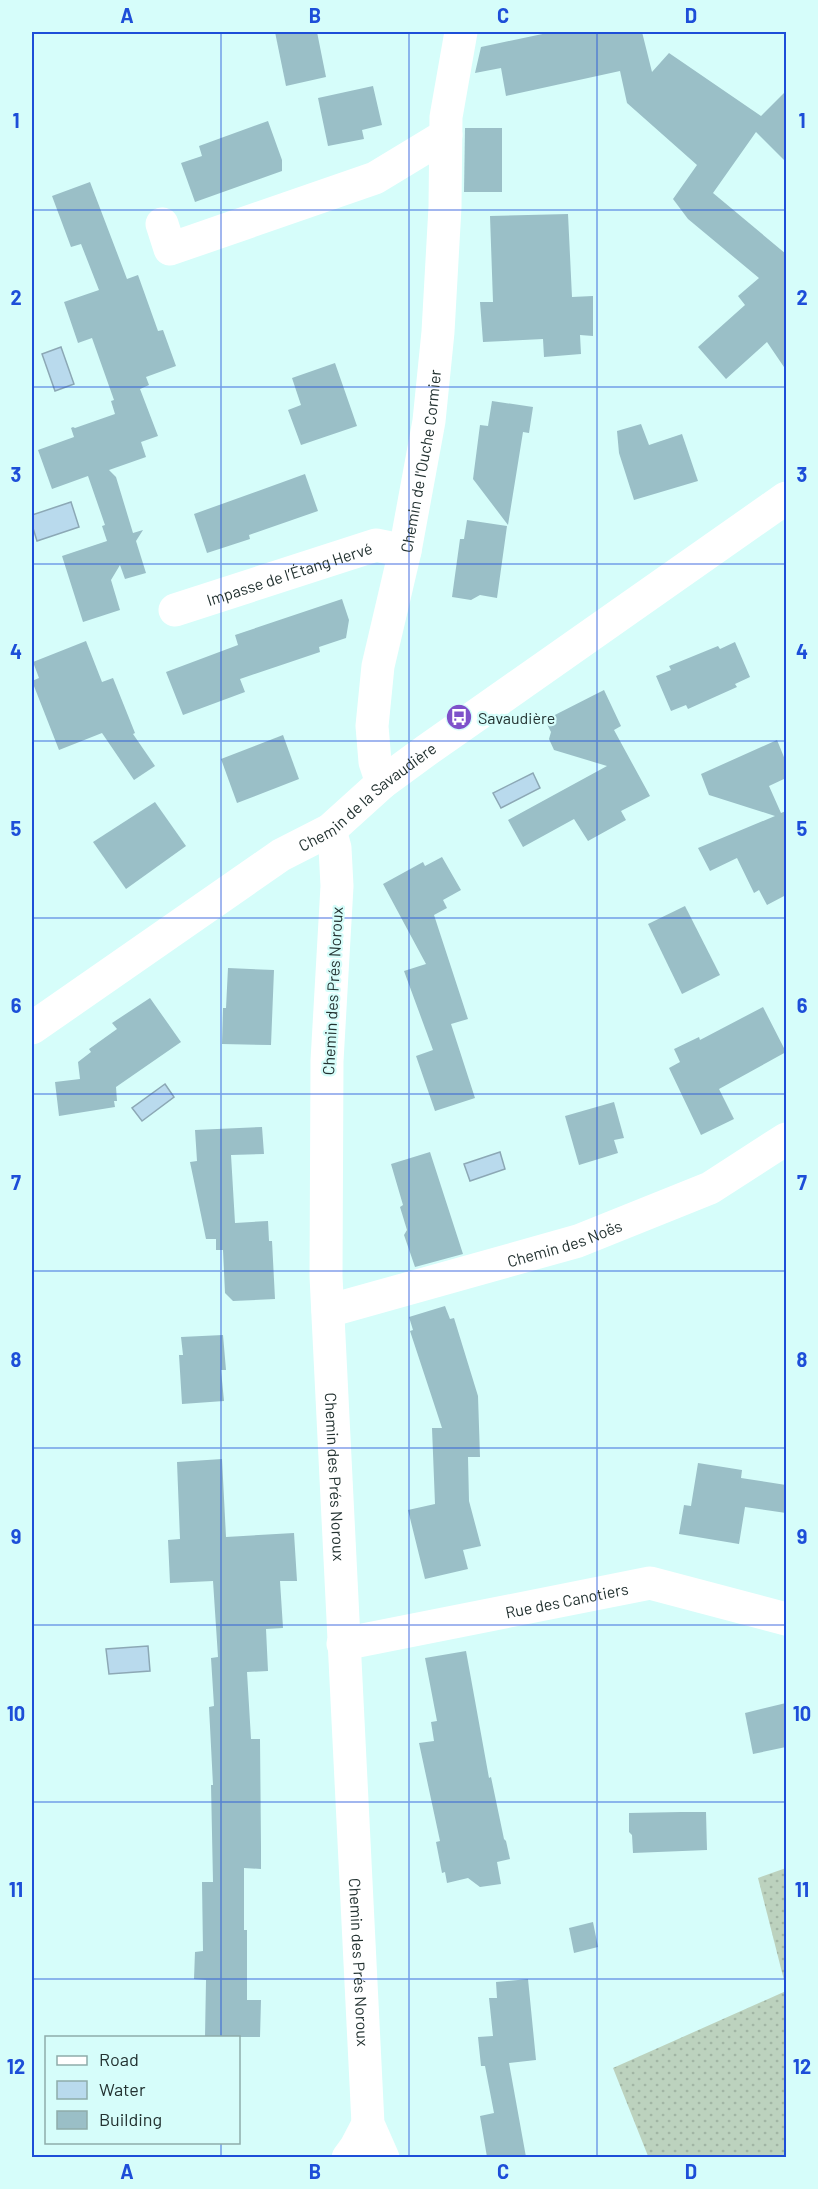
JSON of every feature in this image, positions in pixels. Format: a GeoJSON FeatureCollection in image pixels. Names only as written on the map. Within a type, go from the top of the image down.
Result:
{"type":"FeatureCollection","features":[{"type":"Feature","properties":{"kind":"street","name":"Chemin de l'Ouche Cormier"},"geometry":{"type":"LineString","coordinates":[[382,783],[375,762],[372,726],[378,666],[405,551],[429,421],[437,343],[445,207],[446,117],[461,32]]}},
{"type":"Feature","properties":{"kind":"street"},"geometry":{"type":"LineString","coordinates":[[170,248],[375,178],[446,135]]}},
{"type":"Feature","properties":{"kind":"street","name":"Chemin de la Savaudière"},"geometry":{"type":"LineString","coordinates":[[32,1028],[281,855],[330,830],[382,783],[786,498]]}},
{"type":"Feature","properties":{"kind":"street","name":"Impasse de l’Étang Hervé"},"geometry":{"type":"LineString","coordinates":[[176,610],[376,546],[405,551]]}},
{"type":"Feature","properties":{"kind":"street","name":"Chemin des Prés Noroux"},"geometry":{"type":"LineString","coordinates":[[330,830],[335,848],[337,886],[327,1061],[326,1276],[368,2124],[383,2157]]}},
{"type":"Feature","properties":{"kind":"street","name":"Chemin des Noës"},"geometry":{"type":"LineString","coordinates":[[328,1311],[578,1241],[710,1188],[786,1139]]}},
{"type":"Feature","properties":{"kind":"street","name":"Rue des Canotiers"},"geometry":{"type":"LineString","coordinates":[[344,1644],[650,1583],[786,1619]]}},
{"type":"Feature","properties":{"kind":"street"},"geometry":{"type":"LineString","coordinates":[[348,2157],[368,2124]]}},
{"type":"Feature","properties":{"kind":"green space"},"geometry":{"type":"Polygon","coordinates":[[[786,1868],[786,1988],[758,1878],[786,1868]]]}},
{"type":"Feature","properties":{"kind":"green space"},"geometry":{"type":"Polygon","coordinates":[[[786,1991],[786,2157],[645,2157],[648,2156],[613,2068],[786,1991]]]}},
{"type":"Feature","properties":{"kind":"water"},"geometry":{"type":"Polygon","coordinates":[[[61,347],[74,384],[55,391],[42,354],[61,347]]]}},
{"type":"Feature","properties":{"kind":"water"},"geometry":{"type":"Polygon","coordinates":[[[71,502],[79,527],[37,541],[32,525],[32,515],[71,502]]]}},
{"type":"Feature","properties":{"kind":"water"},"geometry":{"type":"Polygon","coordinates":[[[533,773],[540,788],[501,808],[493,793],[533,773]]]}},
{"type":"Feature","properties":{"kind":"water"},"geometry":{"type":"Polygon","coordinates":[[[165,1084],[174,1097],[142,1121],[132,1108],[165,1084]]]}},
{"type":"Feature","properties":{"kind":"water"},"geometry":{"type":"Polygon","coordinates":[[[500,1152],[505,1169],[470,1181],[464,1164],[500,1152]]]}},
{"type":"Feature","properties":{"kind":"water"},"geometry":{"type":"Polygon","coordinates":[[[148,1646],[150,1671],[109,1674],[106,1649],[148,1646]]]}},
{"type":"Feature","properties":{"kind":"building"},"geometry":{"type":"Polygon","coordinates":[[[275,32],[317,32],[326,77],[286,86],[275,32]]]}},
{"type":"Feature","properties":{"kind":"building"},"geometry":{"type":"Polygon","coordinates":[[[552,32],[642,32],[652,72],[669,53],[761,116],[786,91],[786,162],[756,132],[713,193],[786,254],[786,370],[767,342],[726,379],[698,347],[745,305],[738,296],[759,278],[688,219],[673,199],[697,165],[627,103],[620,71],[506,96],[501,68],[475,73],[481,47],[552,32]]]}},
{"type":"Feature","properties":{"kind":"building"},"geometry":{"type":"Polygon","coordinates":[[[373,86],[382,125],[362,130],[364,139],[328,146],[318,98],[373,86]]]}},
{"type":"Feature","properties":{"kind":"building"},"geometry":{"type":"Polygon","coordinates":[[[268,121],[282,160],[282,171],[195,202],[181,163],[202,156],[199,146],[268,121]]]}},
{"type":"Feature","properties":{"kind":"building"},"geometry":{"type":"Polygon","coordinates":[[[465,128],[502,128],[502,192],[464,192],[465,128]]]}},
{"type":"Feature","properties":{"kind":"building"},"geometry":{"type":"Polygon","coordinates":[[[90,182],[127,279],[138,275],[158,331],[163,330],[176,366],[146,377],[149,385],[140,389],[158,436],[141,442],[146,457],[109,470],[116,477],[133,533],[143,530],[136,541],[146,573],[125,579],[120,565],[111,580],[120,610],[83,622],[62,556],[107,541],[102,526],[105,525],[88,476],[52,489],[38,450],[74,437],[71,428],[73,427],[115,414],[111,401],[114,400],[92,338],[78,343],[64,302],[99,290],[81,244],[71,247],[52,196],[90,182]]]}},
{"type":"Feature","properties":{"kind":"building"},"geometry":{"type":"Polygon","coordinates":[[[568,214],[572,297],[593,296],[593,336],[580,335],[581,354],[544,357],[543,339],[483,342],[480,302],[493,302],[490,216],[568,214]]]}},
{"type":"Feature","properties":{"kind":"building"},"geometry":{"type":"Polygon","coordinates":[[[335,363],[357,426],[301,445],[288,410],[301,405],[292,378],[335,363]]]}},
{"type":"Feature","properties":{"kind":"building"},"geometry":{"type":"Polygon","coordinates":[[[492,401],[533,407],[529,433],[523,432],[508,525],[473,479],[480,425],[488,426],[492,401]]]}},
{"type":"Feature","properties":{"kind":"building"},"geometry":{"type":"Polygon","coordinates":[[[641,424],[649,445],[682,434],[698,481],[634,500],[619,453],[617,431],[641,424]]]}},
{"type":"Feature","properties":{"kind":"building"},"geometry":{"type":"Polygon","coordinates":[[[305,474],[318,511],[249,535],[250,539],[207,553],[194,514],[305,474]]]}},
{"type":"Feature","properties":{"kind":"building"},"geometry":{"type":"Polygon","coordinates":[[[467,520],[507,526],[497,598],[480,595],[471,600],[452,597],[460,539],[464,539],[467,520]]]}},
{"type":"Feature","properties":{"kind":"building"},"geometry":{"type":"Polygon","coordinates":[[[342,599],[349,620],[346,638],[319,647],[320,652],[240,679],[245,692],[183,715],[166,672],[238,645],[235,635],[342,599]]]}},
{"type":"Feature","properties":{"kind":"building"},"geometry":{"type":"Polygon","coordinates":[[[86,641],[102,682],[113,678],[135,733],[133,734],[155,766],[134,780],[102,733],[59,750],[32,681],[39,678],[33,662],[86,641]]]}},
{"type":"Feature","properties":{"kind":"building"},"geometry":{"type":"Polygon","coordinates":[[[735,642],[750,677],[735,684],[737,687],[688,709],[686,705],[671,711],[656,676],[671,670],[669,666],[718,646],[720,649],[735,642]]]}},
{"type":"Feature","properties":{"kind":"building"},"geometry":{"type":"Polygon","coordinates":[[[604,690],[621,726],[614,730],[650,796],[621,811],[626,820],[588,841],[574,819],[523,847],[508,820],[607,766],[554,750],[549,739],[551,732],[545,720],[604,690]]]}},
{"type":"Feature","properties":{"kind":"building"},"geometry":{"type":"Polygon","coordinates":[[[283,735],[299,779],[237,803],[221,759],[283,735]]]}},
{"type":"Feature","properties":{"kind":"building"},"geometry":{"type":"Polygon","coordinates":[[[777,740],[786,762],[786,778],[769,786],[781,813],[786,811],[786,895],[767,905],[759,890],[754,893],[737,858],[710,871],[698,848],[775,816],[709,795],[701,774],[777,740]]]}},
{"type":"Feature","properties":{"kind":"building"},"geometry":{"type":"Polygon","coordinates":[[[155,802],[186,846],[126,889],[93,842],[155,802]]]}},
{"type":"Feature","properties":{"kind":"building"},"geometry":{"type":"Polygon","coordinates":[[[442,857],[461,890],[443,900],[447,908],[434,915],[468,1019],[451,1024],[475,1098],[435,1111],[416,1056],[433,1050],[404,971],[426,964],[383,884],[423,862],[425,866],[442,857]]]}},
{"type":"Feature","properties":{"kind":"building"},"geometry":{"type":"Polygon","coordinates":[[[685,906],[720,975],[682,994],[648,924],[685,906]]]}},
{"type":"Feature","properties":{"kind":"building"},"geometry":{"type":"Polygon","coordinates":[[[228,968],[274,970],[271,1045],[222,1044],[223,1008],[226,1008],[228,968]]]}},
{"type":"Feature","properties":{"kind":"building"},"geometry":{"type":"Polygon","coordinates":[[[150,998],[181,1042],[116,1087],[115,1107],[59,1116],[55,1082],[80,1079],[78,1062],[91,1052],[89,1049],[117,1029],[112,1023],[150,998]]]}},
{"type":"Feature","properties":{"kind":"building"},"geometry":{"type":"Polygon","coordinates":[[[763,1007],[786,1052],[719,1089],[734,1119],[701,1135],[669,1068],[680,1062],[674,1049],[699,1037],[700,1040],[763,1007]]]}},
{"type":"Feature","properties":{"kind":"building"},"geometry":{"type":"Polygon","coordinates":[[[614,1102],[624,1138],[614,1140],[618,1153],[579,1165],[565,1116],[614,1102]]]}},
{"type":"Feature","properties":{"kind":"building"},"geometry":{"type":"Polygon","coordinates":[[[262,1127],[264,1154],[231,1155],[235,1223],[268,1221],[269,1241],[272,1241],[275,1299],[233,1301],[225,1293],[223,1250],[216,1250],[216,1239],[206,1239],[190,1162],[197,1161],[195,1130],[262,1127]]]}},
{"type":"Feature","properties":{"kind":"building"},"geometry":{"type":"Polygon","coordinates":[[[430,1152],[463,1254],[415,1267],[404,1235],[407,1230],[400,1207],[403,1205],[391,1164],[430,1152]]]}},
{"type":"Feature","properties":{"kind":"building"},"geometry":{"type":"Polygon","coordinates":[[[445,1306],[450,1319],[454,1318],[478,1396],[480,1457],[468,1457],[469,1501],[481,1546],[463,1550],[468,1569],[425,1579],[408,1510],[435,1504],[432,1428],[442,1428],[410,1331],[413,1330],[409,1317],[445,1306]]]}},
{"type":"Feature","properties":{"kind":"building"},"geometry":{"type":"Polygon","coordinates":[[[223,1335],[226,1370],[221,1370],[224,1401],[182,1404],[179,1355],[183,1355],[181,1337],[223,1335]]]}},
{"type":"Feature","properties":{"kind":"building"},"geometry":{"type":"Polygon","coordinates":[[[222,1459],[226,1537],[294,1533],[297,1581],[280,1581],[283,1628],[266,1629],[268,1671],[247,1672],[251,1739],[260,1739],[261,1869],[244,1868],[244,1930],[247,1930],[247,2000],[261,2000],[260,2037],[205,2036],[206,1980],[194,1979],[195,1952],[203,1951],[202,1882],[213,1882],[211,1785],[213,1785],[209,1707],[214,1706],[211,1658],[218,1657],[213,1581],[170,1583],[168,1540],[180,1539],[177,1462],[222,1459]]]}},
{"type":"Feature","properties":{"kind":"building"},"geometry":{"type":"Polygon","coordinates":[[[698,1463],[742,1470],[741,1478],[786,1485],[786,1513],[745,1507],[739,1544],[679,1534],[684,1505],[691,1506],[698,1463]]]}},
{"type":"Feature","properties":{"kind":"building"},"geometry":{"type":"Polygon","coordinates":[[[466,1651],[489,1778],[491,1777],[510,1859],[497,1862],[501,1884],[480,1887],[468,1878],[447,1883],[445,1872],[442,1873],[436,1842],[440,1841],[419,1743],[434,1741],[431,1722],[437,1721],[425,1658],[466,1651]]]}},
{"type":"Feature","properties":{"kind":"building"},"geometry":{"type":"Polygon","coordinates":[[[786,1703],[786,1747],[753,1754],[745,1713],[786,1703]]]}},
{"type":"Feature","properties":{"kind":"building"},"geometry":{"type":"Polygon","coordinates":[[[706,1812],[707,1850],[633,1853],[632,1835],[629,1832],[629,1813],[706,1812]]]}},
{"type":"Feature","properties":{"kind":"building"},"geometry":{"type":"Polygon","coordinates":[[[593,1922],[598,1947],[574,1953],[569,1928],[593,1922]]]}},
{"type":"Feature","properties":{"kind":"building"},"geometry":{"type":"Polygon","coordinates":[[[528,1979],[536,2060],[509,2063],[526,2157],[487,2157],[480,2116],[494,2113],[485,2066],[481,2066],[478,2037],[493,2036],[489,1998],[497,1998],[496,1982],[528,1979]]]}},
{"type":"Feature","properties":{"kind":"place","name":"Savaudière"},"geometry":{"type":"Point","coordinates":[459,717]}}]}
